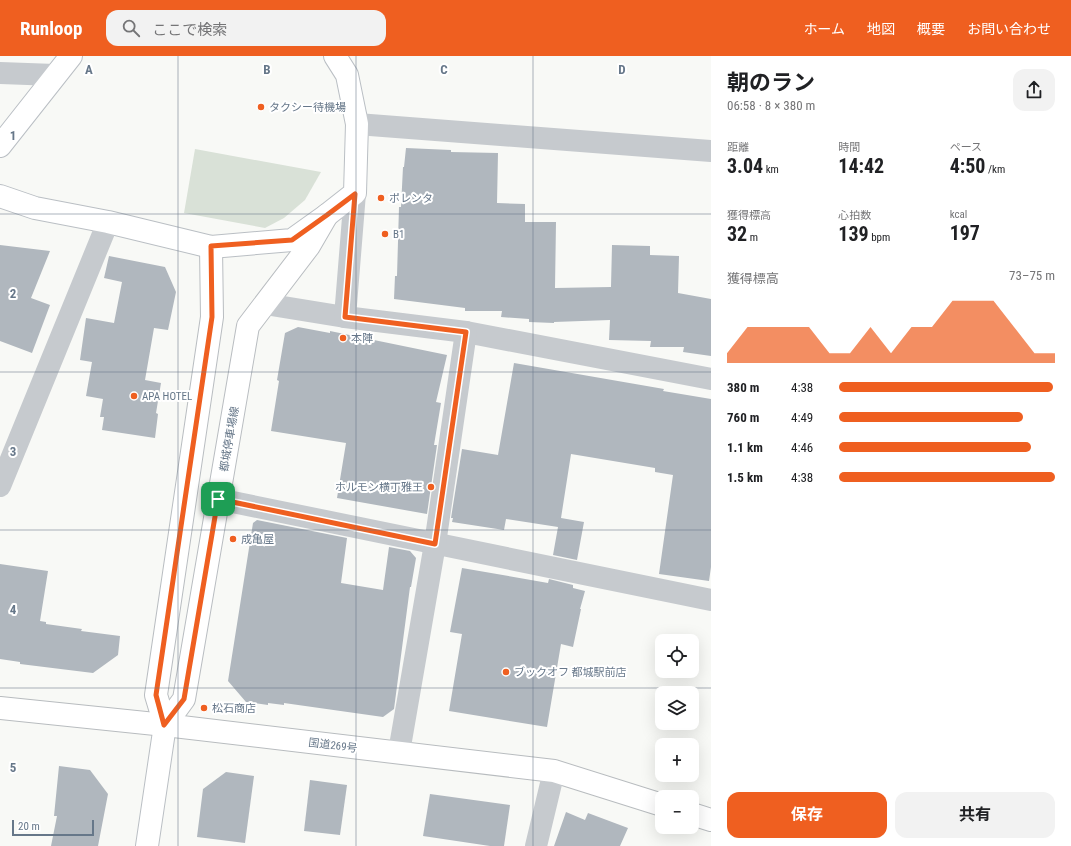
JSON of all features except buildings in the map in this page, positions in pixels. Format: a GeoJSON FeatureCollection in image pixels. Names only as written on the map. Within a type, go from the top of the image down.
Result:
{"type":"FeatureCollection","features":[{"type":"Feature","properties":{"kind":"main road"},"geometry":{"type":"LineString","coordinates":[[0,146],[71,56]]}},
{"type":"Feature","properties":{"kind":"main road"},"geometry":{"type":"LineString","coordinates":[[0,196],[35,208],[108,222],[211,246],[292,240],[355,194],[357,124],[346,75],[335,56]]}},
{"type":"Feature","properties":{"kind":"main road","name":"都城停車場線"},"geometry":{"type":"LineString","coordinates":[[164,725],[184,699],[248,326],[309,246],[327,215]]}},
{"type":"Feature","properties":{"kind":"main road"},"geometry":{"type":"LineString","coordinates":[[147,846],[164,725],[156,695],[212,317],[211,246]]}},
{"type":"Feature","properties":{"kind":"main road","name":"国道269号"},"geometry":{"type":"LineString","coordinates":[[0,708],[164,725],[554,771],[655,803]]}},
{"type":"Feature","properties":{"kind":"main road"},"geometry":{"type":"LineString","coordinates":[[699,816],[711,820]]}},
{"type":"Feature","properties":{"kind":"street"},"geometry":{"type":"LineString","coordinates":[[0,73],[55,75]]}},
{"type":"Feature","properties":{"kind":"street"},"geometry":{"type":"LineString","coordinates":[[357,124],[711,151]]}},
{"type":"Feature","properties":{"kind":"street"},"geometry":{"type":"LineString","coordinates":[[345,317],[355,194]]}},
{"type":"Feature","properties":{"kind":"street"},"geometry":{"type":"LineString","coordinates":[[0,486],[108,222]]}},
{"type":"Feature","properties":{"kind":"street"},"geometry":{"type":"LineString","coordinates":[[265,304],[345,317],[466,332],[711,379]]}},
{"type":"Feature","properties":{"kind":"street"},"geometry":{"type":"LineString","coordinates":[[399,752],[435,544],[466,332]]}},
{"type":"Feature","properties":{"kind":"street"},"geometry":{"type":"LineString","coordinates":[[218,499],[711,600]]}},
{"type":"Feature","properties":{"kind":"street"},"geometry":{"type":"LineString","coordinates":[[536,846],[554,771]]}},
{"type":"Feature","properties":{"kind":"shaded area"},"geometry":{"type":"Polygon","coordinates":[[[195,149],[321,172],[305,200],[284,218],[265,228],[184,213],[195,149]]]}},
{"type":"Feature","properties":{"kind":"place","name":"タクシー待機場"},"geometry":{"type":"Point","coordinates":[261,107]}},
{"type":"Feature","properties":{"kind":"place","name":"ポレンタ"},"geometry":{"type":"Point","coordinates":[381,198]}},
{"type":"Feature","properties":{"kind":"place","name":"B1"},"geometry":{"type":"Point","coordinates":[385,234]}},
{"type":"Feature","properties":{"kind":"place","name":"本陣"},"geometry":{"type":"Point","coordinates":[343,338]}},
{"type":"Feature","properties":{"kind":"place","name":"APA HOTEL"},"geometry":{"type":"Point","coordinates":[134,396]}},
{"type":"Feature","properties":{"kind":"place","name":"ホルモン横丁雅王"},"geometry":{"type":"Point","coordinates":[431,487]}},
{"type":"Feature","properties":{"kind":"place","name":"成亀屋"},"geometry":{"type":"Point","coordinates":[233,539]}},
{"type":"Feature","properties":{"kind":"place","name":"ブックオフ 都城駅前店"},"geometry":{"type":"Point","coordinates":[506,672]}},
{"type":"Feature","properties":{"kind":"place","name":"松石商店"},"geometry":{"type":"Point","coordinates":[204,708]}},
{"type":"Feature","properties":{"kind":"route"},"geometry":{"type":"LineString","coordinates":[[355,194],[345,317],[466,332],[435,544],[218,499],[184,699],[164,725],[156,695],[212,317],[211,246],[292,240],[355,194]]}}]}
